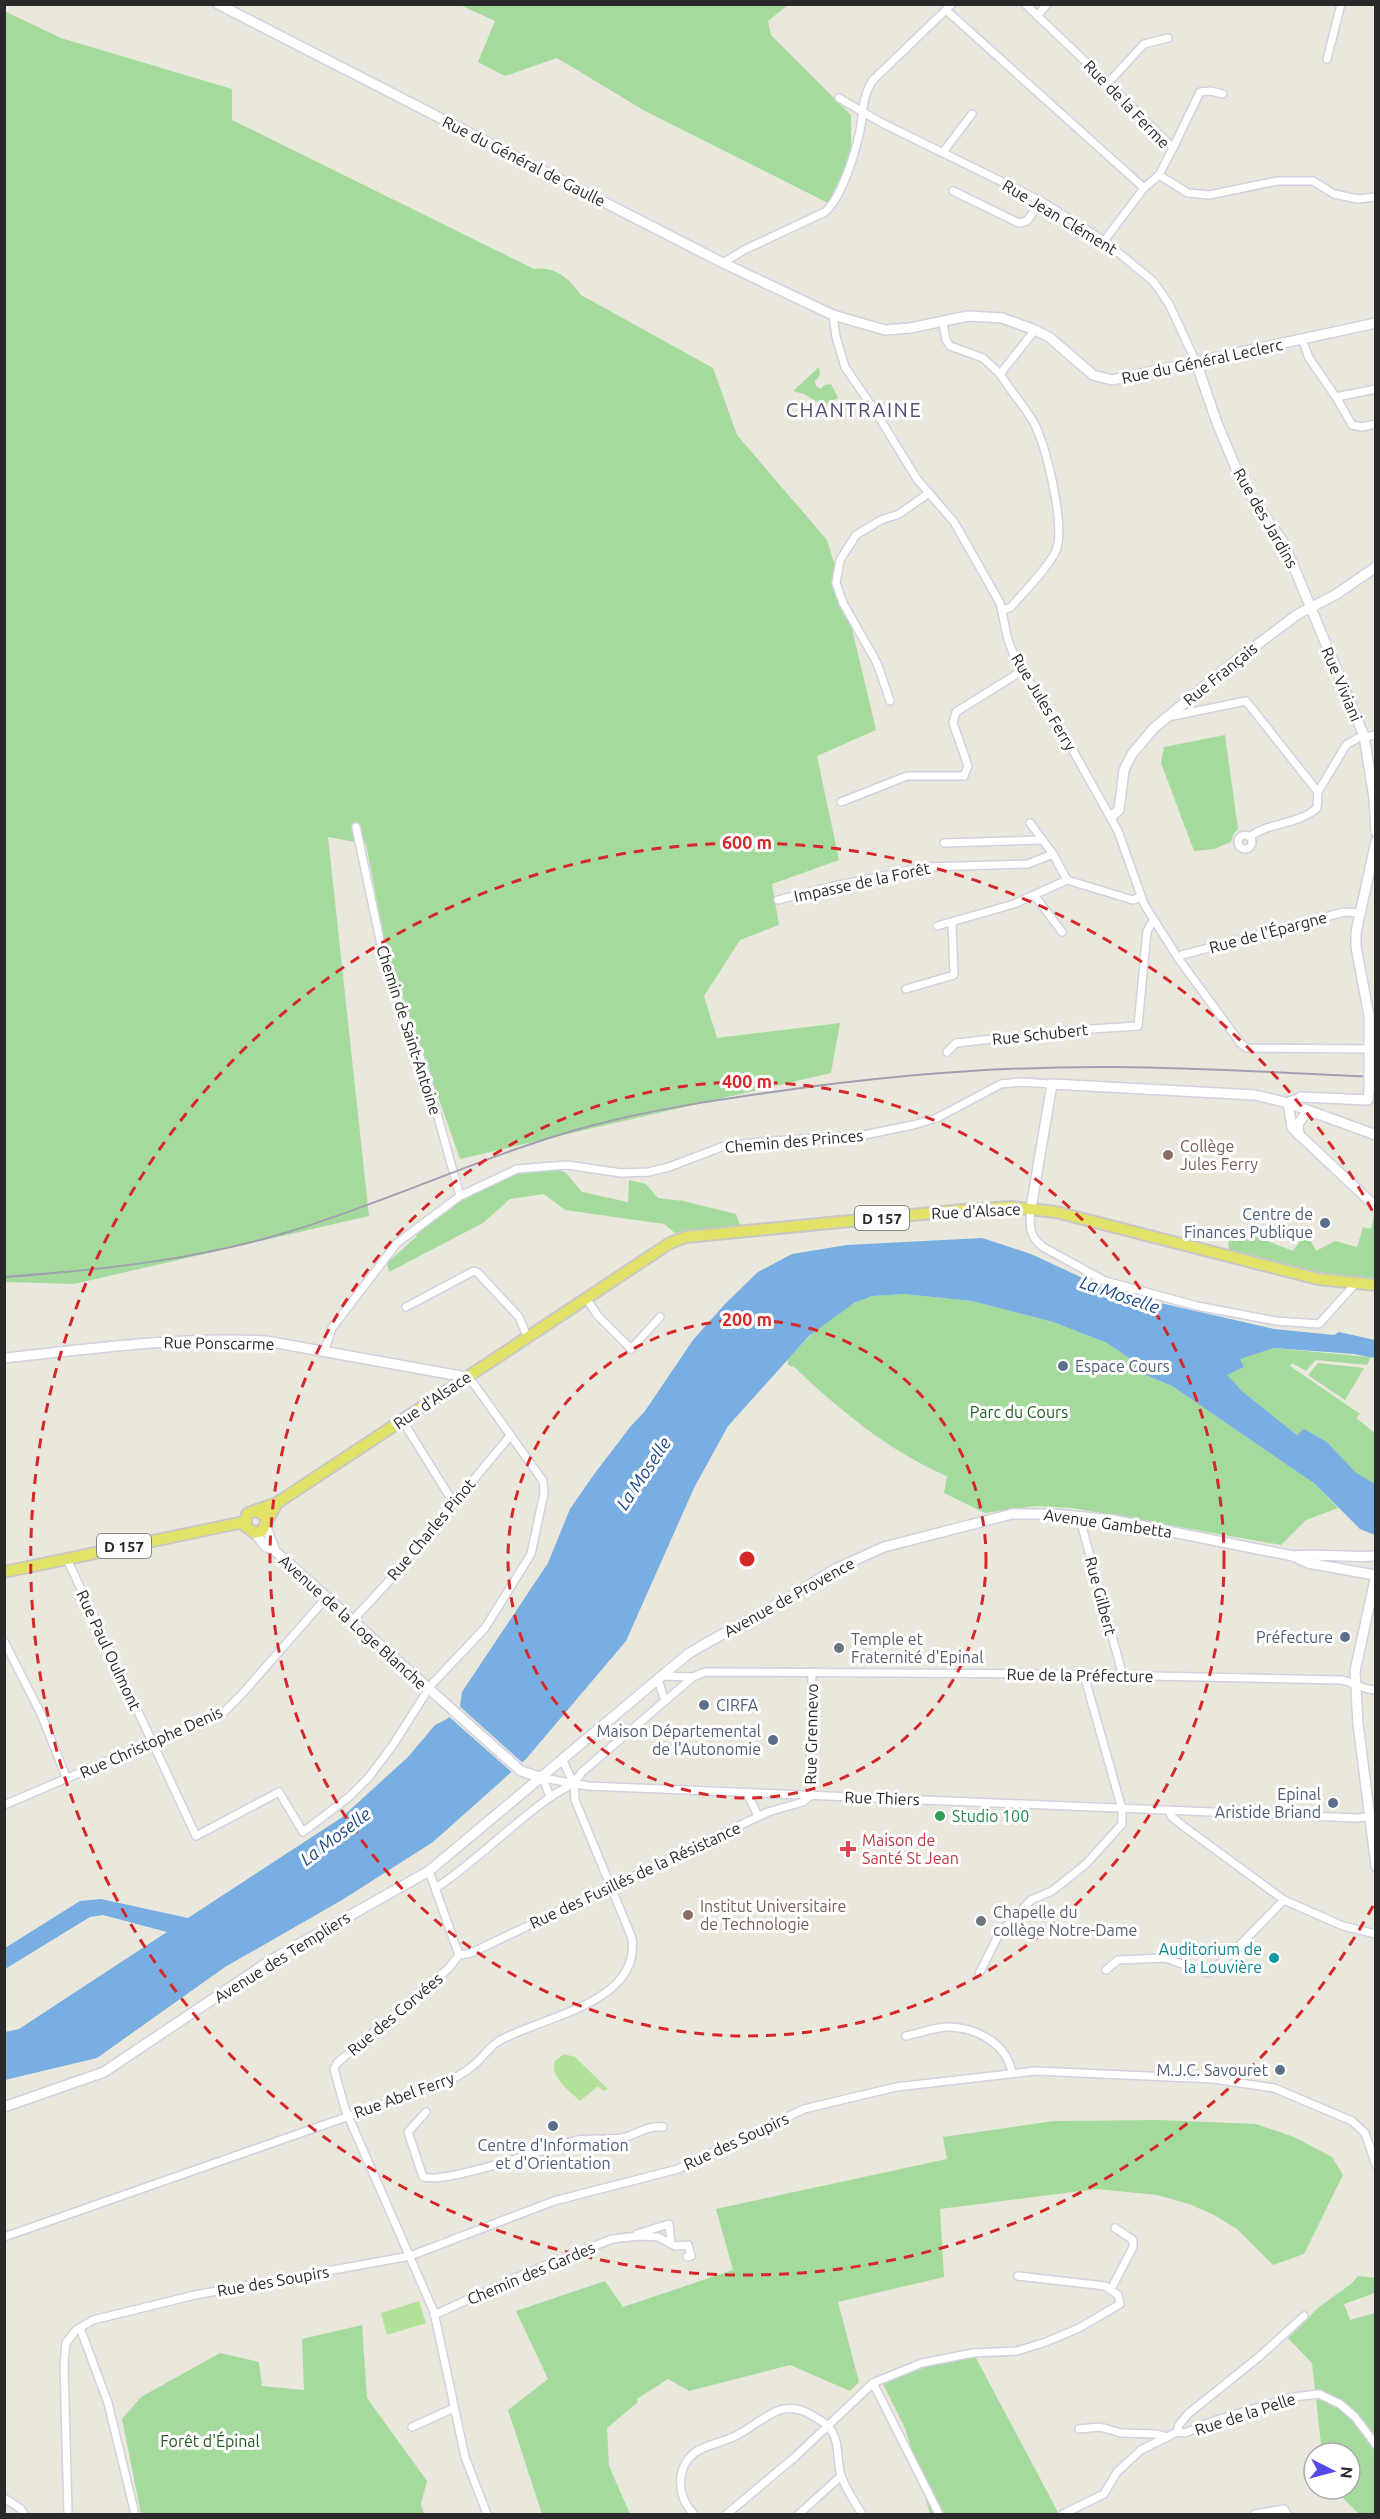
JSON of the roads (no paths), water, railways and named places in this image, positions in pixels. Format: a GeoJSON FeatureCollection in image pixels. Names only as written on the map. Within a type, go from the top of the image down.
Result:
{"type":"FeatureCollection","features":[{"type":"Feature","properties":{"kind":"main road","name":"Rue d'Alsace"},"geometry":{"type":"LineString","coordinates":[[255,1511],[277,1503],[527,1336],[670,1243],[686,1237],[963,1210],[1031,1208],[1056,1212],[1318,1279],[1376,1285]]}},
{"type":"Feature","properties":{"kind":"main road","name":"Rue d'Alsace"},"geometry":{"type":"LineString","coordinates":[[266,1524],[277,1503]]}},
{"type":"Feature","properties":{"kind":"main road"},"geometry":{"type":"LineString","coordinates":[[255,1511],[264,1514],[266,1524],[262,1531],[255,1533],[247,1530],[244,1522],[248,1514],[255,1511]]}},
{"type":"Feature","properties":{"kind":"main road","name":"D 157"},"geometry":{"type":"LineString","coordinates":[[4,1572],[244,1522]]}},
{"type":"Feature","properties":{"kind":"street","name":"Rue du Général de Gaulle"},"geometry":{"type":"LineString","coordinates":[[218,4],[723,263],[833,315]]}},
{"type":"Feature","properties":{"kind":"street"},"geometry":{"type":"LineString","coordinates":[[723,263],[744,250],[825,212],[832,206],[851,161],[860,129],[864,96],[872,81],[952,4]]}},
{"type":"Feature","properties":{"kind":"street","name":"Rue de la Ferme"},"geometry":{"type":"LineString","coordinates":[[1025,4],[1173,148],[1159,176],[1144,188],[1104,241]]}},
{"type":"Feature","properties":{"kind":"street"},"geometry":{"type":"LineString","coordinates":[[1037,16],[1047,4]]}},
{"type":"Feature","properties":{"kind":"street"},"geometry":{"type":"LineString","coordinates":[[1327,58],[1341,4]]}},
{"type":"Feature","properties":{"kind":"street"},"geometry":{"type":"LineString","coordinates":[[946,10],[1144,188]]}},
{"type":"Feature","properties":{"kind":"street"},"geometry":{"type":"LineString","coordinates":[[1108,83],[1144,44],[1168,38]]}},
{"type":"Feature","properties":{"kind":"street"},"geometry":{"type":"LineString","coordinates":[[1173,148],[1200,92],[1211,91],[1223,94]]}},
{"type":"Feature","properties":{"kind":"street","name":"Rue Jean Clément"},"geometry":{"type":"LineString","coordinates":[[839,98],[1041,201],[1104,241],[1153,281],[1169,304],[1196,362]]}},
{"type":"Feature","properties":{"kind":"street"},"geometry":{"type":"LineString","coordinates":[[943,152],[972,114]]}},
{"type":"Feature","properties":{"kind":"street"},"geometry":{"type":"LineString","coordinates":[[1159,176],[1188,193],[1209,195],[1277,181],[1313,182],[1334,194],[1358,199],[1376,197]]}},
{"type":"Feature","properties":{"kind":"street"},"geometry":{"type":"LineString","coordinates":[[954,191],[1019,223],[1027,221],[1041,201]]}},
{"type":"Feature","properties":{"kind":"street","name":"Rue du Général Leclerc"},"geometry":{"type":"LineString","coordinates":[[833,315],[885,330],[968,316],[1002,318],[1035,330],[1061,346],[1093,375],[1105,380],[1122,379],[1376,323]]}},
{"type":"Feature","properties":{"kind":"street","name":"Rue Jules Ferry"},"geometry":{"type":"LineString","coordinates":[[833,315],[836,337],[845,367],[917,479],[954,522],[1002,610],[1008,640],[1022,671],[1071,747],[1118,831],[1140,897],[1178,958],[1241,1044],[1247,1048],[1370,1048]]}},
{"type":"Feature","properties":{"kind":"street"},"geometry":{"type":"LineString","coordinates":[[943,322],[946,340],[950,346],[983,358],[1000,374],[1036,426],[1048,464],[1058,527],[1055,553],[1011,607],[1002,610]]}},
{"type":"Feature","properties":{"kind":"street"},"geometry":{"type":"LineString","coordinates":[[1000,374],[1035,330]]}},
{"type":"Feature","properties":{"kind":"street"},"geometry":{"type":"LineString","coordinates":[[1302,339],[1309,358],[1352,425],[1362,427],[1376,424]]}},
{"type":"Feature","properties":{"kind":"street","name":"Rue des Jardins"},"geometry":{"type":"LineString","coordinates":[[1196,362],[1217,423],[1243,485],[1284,543],[1311,608]]}},
{"type":"Feature","properties":{"kind":"street"},"geometry":{"type":"LineString","coordinates":[[1336,397],[1376,389]]}},
{"type":"Feature","properties":{"kind":"street"},"geometry":{"type":"LineString","coordinates":[[890,701],[877,663],[843,603],[836,583],[840,560],[856,535],[881,520],[899,514],[929,493]]}},
{"type":"Feature","properties":{"kind":"street","name":"Rue Français"},"geometry":{"type":"LineString","coordinates":[[1111,817],[1119,810],[1124,770],[1132,754],[1149,733],[1230,665],[1298,614],[1335,595],[1376,567]]}},
{"type":"Feature","properties":{"kind":"street","name":"Rue Viviani"},"geometry":{"type":"LineString","coordinates":[[1311,608],[1364,736],[1374,798],[1376,832]]}},
{"type":"Feature","properties":{"kind":"street"},"geometry":{"type":"LineString","coordinates":[[841,802],[907,776],[964,776],[968,766],[953,723],[957,712],[1022,671]]}},
{"type":"Feature","properties":{"kind":"street"},"geometry":{"type":"LineString","coordinates":[[1168,717],[1246,701],[1318,792]]}},
{"type":"Feature","properties":{"kind":"street"},"geometry":{"type":"LineString","coordinates":[[1249,837],[1269,826],[1310,815],[1317,808],[1318,792],[1346,745],[1364,736],[1376,735]]}},
{"type":"Feature","properties":{"kind":"street"},"geometry":{"type":"LineString","coordinates":[[1030,823],[1053,854],[1067,880]]}},
{"type":"Feature","properties":{"kind":"street","name":"Chemin de Saint-Antoine"},"geometry":{"type":"LineString","coordinates":[[356,827],[385,964],[425,1071],[460,1196]]}},
{"type":"Feature","properties":{"kind":"street"},"geometry":{"type":"LineString","coordinates":[[944,843],[1042,840]]}},
{"type":"Feature","properties":{"kind":"street"},"geometry":{"type":"LineString","coordinates":[[1288,1103],[1301,1097],[1372,1101],[1369,1072],[1372,1015],[1356,947],[1360,913],[1376,841]]}},
{"type":"Feature","properties":{"kind":"street","name":"Impasse de la Forêt"},"geometry":{"type":"LineString","coordinates":[[778,900],[830,886],[927,867],[1028,864],[1053,854]]}},
{"type":"Feature","properties":{"kind":"street"},"geometry":{"type":"LineString","coordinates":[[937,926],[1014,904],[1067,880],[1133,900],[1140,897]]}},
{"type":"Feature","properties":{"kind":"street"},"geometry":{"type":"LineString","coordinates":[[1035,896],[1062,932]]}},
{"type":"Feature","properties":{"kind":"street","name":"Rue de l'Épargne"},"geometry":{"type":"LineString","coordinates":[[1178,958],[1185,954],[1344,912],[1360,913]]}},
{"type":"Feature","properties":{"kind":"street"},"geometry":{"type":"LineString","coordinates":[[1146,937],[1148,926],[1154,921]]}},
{"type":"Feature","properties":{"kind":"street"},"geometry":{"type":"LineString","coordinates":[[906,989],[954,975],[952,922]]}},
{"type":"Feature","properties":{"kind":"street"},"geometry":{"type":"LineString","coordinates":[[1146,937],[1159,930]]}},
{"type":"Feature","properties":{"kind":"street","name":"Rue Schubert"},"geometry":{"type":"LineString","coordinates":[[947,1052],[956,1043],[1075,1030],[1138,1026],[1146,937]]}},
{"type":"Feature","properties":{"kind":"street","name":"Chemin des Princes"},"geometry":{"type":"LineString","coordinates":[[324,1352],[332,1328],[397,1243],[460,1196],[517,1169],[567,1165],[621,1173],[649,1172],[669,1167],[724,1146],[887,1131],[937,1118],[1001,1084],[1021,1082],[1052,1084]]}},
{"type":"Feature","properties":{"kind":"street"},"geometry":{"type":"LineString","coordinates":[[1355,1284],[1318,1324],[1276,1321],[1197,1306],[1105,1281],[1043,1247],[1035,1241],[1030,1230],[1031,1208],[1052,1084],[1256,1095],[1288,1103],[1307,1112],[1376,1135]]}},
{"type":"Feature","properties":{"kind":"street"},"geometry":{"type":"LineString","coordinates":[[1299,1136],[1298,1124],[1307,1112],[1306,1102],[1314,1097]]}},
{"type":"Feature","properties":{"kind":"street"},"geometry":{"type":"LineString","coordinates":[[1288,1103],[1292,1128],[1376,1207]]}},
{"type":"Feature","properties":{"kind":"street"},"geometry":{"type":"LineString","coordinates":[[406,1307],[474,1271],[519,1317],[527,1336]]}},
{"type":"Feature","properties":{"kind":"street"},"geometry":{"type":"LineString","coordinates":[[586,1298],[598,1316],[631,1349],[660,1317]]}},
{"type":"Feature","properties":{"kind":"street","name":"Rue Ponscarme"},"geometry":{"type":"LineString","coordinates":[[4,1358],[162,1342],[266,1341],[466,1377]]}},
{"type":"Feature","properties":{"kind":"street"},"geometry":{"type":"LineString","coordinates":[[430,1691],[485,1628],[531,1554],[545,1486],[474,1384],[466,1377]]}},
{"type":"Feature","properties":{"kind":"street"},"geometry":{"type":"LineString","coordinates":[[402,1420],[453,1502]]}},
{"type":"Feature","properties":{"kind":"street","name":"Rue Charles Pinot"},"geometry":{"type":"LineString","coordinates":[[352,1621],[389,1581],[510,1436]]}},
{"type":"Feature","properties":{"kind":"street","name":"Avenue Gambetta"},"geometry":{"type":"LineString","coordinates":[[923,1536],[1012,1514],[1032,1512],[1079,1516],[1113,1520],[1293,1556],[1308,1563],[1374,1579]]}},
{"type":"Feature","properties":{"kind":"street","name":"Rue Gilbert"},"geometry":{"type":"LineString","coordinates":[[1079,1516],[1123,1676]]}},
{"type":"Feature","properties":{"kind":"street","name":"Avenue de la Loge Blanche"},"geometry":{"type":"LineString","coordinates":[[266,1524],[274,1551]]}},
{"type":"Feature","properties":{"kind":"street","name":"Avenue de la Loge Blanche"},"geometry":{"type":"LineString","coordinates":[[255,1533],[265,1546],[274,1551],[521,1771],[543,1778]]}},
{"type":"Feature","properties":{"kind":"street","name":"Avenue de Provence"},"geometry":{"type":"LineString","coordinates":[[660,1678],[698,1648],[835,1569],[884,1547],[923,1536]]}},
{"type":"Feature","properties":{"kind":"street","name":"Avenue Gambetta"},"geometry":{"type":"LineString","coordinates":[[1293,1556],[1309,1554],[1341,1558],[1376,1556]]}},
{"type":"Feature","properties":{"kind":"street","name":"Rue Paul Oulmont"},"geometry":{"type":"LineString","coordinates":[[67,1559],[196,1836],[279,1792],[303,1832],[331,1812],[369,1777],[430,1691]]}},
{"type":"Feature","properties":{"kind":"street"},"geometry":{"type":"LineString","coordinates":[[1374,1579],[1354,1671],[1376,1866]]}},
{"type":"Feature","properties":{"kind":"street","name":"Rue Christophe Denis"},"geometry":{"type":"LineString","coordinates":[[4,1805],[230,1707],[326,1598]]}},
{"type":"Feature","properties":{"kind":"street"},"geometry":{"type":"LineString","coordinates":[[4,1641],[41,1714],[66,1779]]}},
{"type":"Feature","properties":{"kind":"street","name":"Rue de la Préfecture"},"geometry":{"type":"LineString","coordinates":[[660,1678],[693,1677],[705,1672],[1084,1675],[1355,1682],[1361,1689],[1376,1690]]}},
{"type":"Feature","properties":{"kind":"street","name":"Rue Grennevo"},"geometry":{"type":"LineString","coordinates":[[810,1796],[812,1672]]}},
{"type":"Feature","properties":{"kind":"street"},"geometry":{"type":"LineString","coordinates":[[979,1974],[999,1934],[1031,1900],[1052,1891],[1086,1864],[1122,1824],[1122,1809],[1084,1675]]}},
{"type":"Feature","properties":{"kind":"street"},"geometry":{"type":"LineString","coordinates":[[436,1888],[550,1797],[574,1784],[582,1772],[693,1677]]}},
{"type":"Feature","properties":{"kind":"street"},"geometry":{"type":"LineString","coordinates":[[660,1678],[665,1701]]}},
{"type":"Feature","properties":{"kind":"street","name":"Avenue des Templiers"},"geometry":{"type":"LineString","coordinates":[[4,2108],[104,2072],[271,1960],[429,1871],[660,1678]]}},
{"type":"Feature","properties":{"kind":"street"},"geometry":{"type":"LineString","coordinates":[[563,1761],[574,1784]]}},
{"type":"Feature","properties":{"kind":"street"},"geometry":{"type":"LineString","coordinates":[[543,1778],[550,1797]]}},
{"type":"Feature","properties":{"kind":"street","name":"Rue Thiers"},"geometry":{"type":"LineString","coordinates":[[543,1778],[574,1784],[810,1796],[1372,1817]]}},
{"type":"Feature","properties":{"kind":"street","name":"Rue Abel Ferry"},"geometry":{"type":"LineString","coordinates":[[4,2236],[449,2081],[475,2064],[500,2040],[599,1997],[618,1983],[629,1965],[633,1946],[629,1928],[575,1800],[574,1784]]}},
{"type":"Feature","properties":{"kind":"street"},"geometry":{"type":"LineString","coordinates":[[747,1793],[758,1816]]}},
{"type":"Feature","properties":{"kind":"street","name":"Rue des Fusillés de la Résistance"},"geometry":{"type":"LineString","coordinates":[[459,1954],[471,1953],[758,1816],[803,1802],[810,1796]]}},
{"type":"Feature","properties":{"kind":"street"},"geometry":{"type":"LineString","coordinates":[[1170,1810],[1171,1816],[1183,1826],[1284,1900],[1343,1926],[1376,1934]]}},
{"type":"Feature","properties":{"kind":"street"},"geometry":{"type":"LineString","coordinates":[[429,1871],[459,1954]]}},
{"type":"Feature","properties":{"kind":"street"},"geometry":{"type":"LineString","coordinates":[[1106,1970],[1118,1960],[1165,1958],[1208,1973],[1232,1953],[1284,1900]]}},
{"type":"Feature","properties":{"kind":"street","name":"Rue des Corvées"},"geometry":{"type":"LineString","coordinates":[[459,1954],[449,1968],[337,2063],[334,2069],[348,2115],[434,2314],[465,2457],[487,2514]]}},
{"type":"Feature","properties":{"kind":"street"},"geometry":{"type":"LineString","coordinates":[[906,2036],[947,2027],[975,2031],[1001,2049],[1012,2074]]}},
{"type":"Feature","properties":{"kind":"street","name":"Rue des Soupirs"},"geometry":{"type":"LineString","coordinates":[[80,2328],[93,2320],[195,2295],[410,2256],[554,2201],[678,2169],[804,2109],[896,2087],[1036,2071],[1217,2079],[1274,2088],[1352,2121],[1365,2133],[1376,2164]]}},
{"type":"Feature","properties":{"kind":"street"},"geometry":{"type":"LineString","coordinates":[[426,2112],[408,2132],[423,2177],[430,2179],[466,2172],[574,2141],[592,2138],[618,2139],[650,2127],[663,2127]]}},
{"type":"Feature","properties":{"kind":"street","name":"Chemin des Gardes"},"geometry":{"type":"LineString","coordinates":[[629,2237],[669,2224],[671,2244]]}},
{"type":"Feature","properties":{"kind":"street"},"geometry":{"type":"LineString","coordinates":[[1111,2289],[1133,2247],[1133,2240],[1115,2228]]}},
{"type":"Feature","properties":{"kind":"street","name":"Chemin des Gardes"},"geometry":{"type":"LineString","coordinates":[[434,2314],[612,2239],[658,2237],[675,2246],[688,2245],[691,2256],[687,2257]]}},
{"type":"Feature","properties":{"kind":"street"},"geometry":{"type":"LineString","coordinates":[[727,2514],[796,2456],[826,2425],[873,2383],[922,2363],[974,2353],[1017,2351],[1046,2342],[1117,2308],[1120,2300],[1111,2289],[1085,2283],[1018,2276]]}},
{"type":"Feature","properties":{"kind":"street"},"geometry":{"type":"LineString","coordinates":[[1178,2432],[1179,2425],[1188,2414],[1260,2356],[1304,2316]]}},
{"type":"Feature","properties":{"kind":"street"},"geometry":{"type":"LineString","coordinates":[[68,2514],[63,2363],[66,2343],[80,2328],[108,2403],[135,2514]]}},
{"type":"Feature","properties":{"kind":"street"},"geometry":{"type":"LineString","coordinates":[[873,2383],[939,2514]]}},
{"type":"Feature","properties":{"kind":"street","name":"Rue de la Pelle"},"geometry":{"type":"LineString","coordinates":[[1063,2514],[1104,2493],[1118,2472],[1141,2450],[1178,2432],[1185,2433],[1213,2421],[1293,2397],[1319,2394],[1340,2404],[1355,2417],[1376,2445]]}},
{"type":"Feature","properties":{"kind":"street"},"geometry":{"type":"LineString","coordinates":[[412,2427],[454,2408]]}},
{"type":"Feature","properties":{"kind":"street"},"geometry":{"type":"LineString","coordinates":[[694,2514],[682,2497],[679,2480],[685,2463],[699,2450],[739,2435],[767,2415],[781,2410],[804,2410],[826,2425],[836,2438],[841,2476],[862,2514]]}},
{"type":"Feature","properties":{"kind":"street"},"geometry":{"type":"LineString","coordinates":[[1079,2429],[1100,2427],[1121,2433],[1156,2434],[1167,2437]]}},
{"type":"Feature","properties":{"kind":"street"},"geometry":{"type":"LineString","coordinates":[[799,2514],[841,2476]]}},
{"type":"Feature","properties":{"kind":"street"},"geometry":{"type":"LineString","coordinates":[[4,2498],[21,2509],[24,2514]]}},
{"type":"Feature","properties":{"kind":"street"},"geometry":{"type":"LineString","coordinates":[[1255,2514],[1286,2512]]}},
{"type":"Feature","properties":{"kind":"water","name":"La Moselle"},"geometry":{"type":"Polygon","coordinates":[[[982,1238],[1031,1254],[1102,1287],[1156,1302],[1274,1329],[1334,1335],[1339,1332],[1375,1340],[1375,1358],[1354,1354],[1274,1348],[1240,1359],[1244,1367],[1227,1375],[1242,1391],[1297,1435],[1304,1429],[1327,1442],[1355,1472],[1375,1484],[1375,1535],[1360,1529],[1315,1484],[1172,1386],[1141,1373],[1129,1358],[1107,1343],[1053,1322],[972,1301],[904,1294],[873,1296],[854,1303],[809,1336],[728,1426],[694,1488],[626,1641],[526,1759],[433,1842],[342,1900],[225,1967],[97,2058],[5,2080],[5,2032],[19,2029],[167,1932],[103,1915],[90,1917],[5,1969],[5,1948],[80,1901],[101,1899],[188,1918],[341,1818],[408,1757],[435,1725],[447,1719],[460,1706],[462,1692],[548,1563],[570,1509],[595,1473],[645,1411],[693,1340],[758,1272],[792,1254],[847,1245],[982,1238]]]}},
{"type":"Feature","properties":{"kind":"railway"},"geometry":{"type":"LineString","coordinates":[[4,1277],[148,1262],[253,1242],[329,1219],[491,1158],[572,1131],[655,1111],[759,1094],[905,1076],[1031,1068],[1148,1068],[1376,1077]]}},
{"type":"Feature","properties":{"kind":"place","name":"Collège Jules Ferry"},"geometry":{"type":"Point","coordinates":[1168,1155]}},
{"type":"Feature","properties":{"kind":"place","name":"Centre de Finances Publique"},"geometry":{"type":"Point","coordinates":[1325,1223]}},
{"type":"Feature","properties":{"kind":"place","name":"Espace Cours"},"geometry":{"type":"Point","coordinates":[1063,1366]}},
{"type":"Feature","properties":{"kind":"place","name":"Préfecture"},"geometry":{"type":"Point","coordinates":[1345,1637]}},
{"type":"Feature","properties":{"kind":"place","name":"Temple et Fraternité d'Epinal"},"geometry":{"type":"Point","coordinates":[839,1648]}},
{"type":"Feature","properties":{"kind":"place","name":"CIRFA"},"geometry":{"type":"Point","coordinates":[704,1705]}},
{"type":"Feature","properties":{"kind":"place","name":"Maison Départemental de l'Autonomie"},"geometry":{"type":"Point","coordinates":[773,1740]}},
{"type":"Feature","properties":{"kind":"place","name":"Epinal Aristide Briand"},"geometry":{"type":"Point","coordinates":[1333,1803]}},
{"type":"Feature","properties":{"kind":"place","name":"Studio 100"},"geometry":{"type":"Point","coordinates":[940,1816]}},
{"type":"Feature","properties":{"kind":"place","name":"Maison de Santé St Jean"},"geometry":{"type":"Point","coordinates":[848,1849]}},
{"type":"Feature","properties":{"kind":"place","name":"Institut Universitaire de Technologie"},"geometry":{"type":"Point","coordinates":[688,1915]}},
{"type":"Feature","properties":{"kind":"place","name":"Chapelle du collège Notre-Dame"},"geometry":{"type":"Point","coordinates":[981,1921]}},
{"type":"Feature","properties":{"kind":"place","name":"Auditorium de la Louvière"},"geometry":{"type":"Point","coordinates":[1274,1958]}},
{"type":"Feature","properties":{"kind":"place","name":"M.J.C. Savouret"},"geometry":{"type":"Point","coordinates":[1280,2070]}},
{"type":"Feature","properties":{"kind":"place","name":"Centre d'Information et d'Orientation"},"geometry":{"type":"Point","coordinates":[553,2126]}},
{"type":"Feature","properties":{"kind":"district","name":"CHANTRAINE"},"geometry":{"type":"Point","coordinates":[854,409]}},
{"type":"Feature","properties":{"kind":"park label","name":"Parc du Cours"},"geometry":{"type":"Point","coordinates":[1019,1412]}},
{"type":"Feature","properties":{"kind":"park label","name":"Forêt d'Épinal"},"geometry":{"type":"Point","coordinates":[210,2441]}}]}
